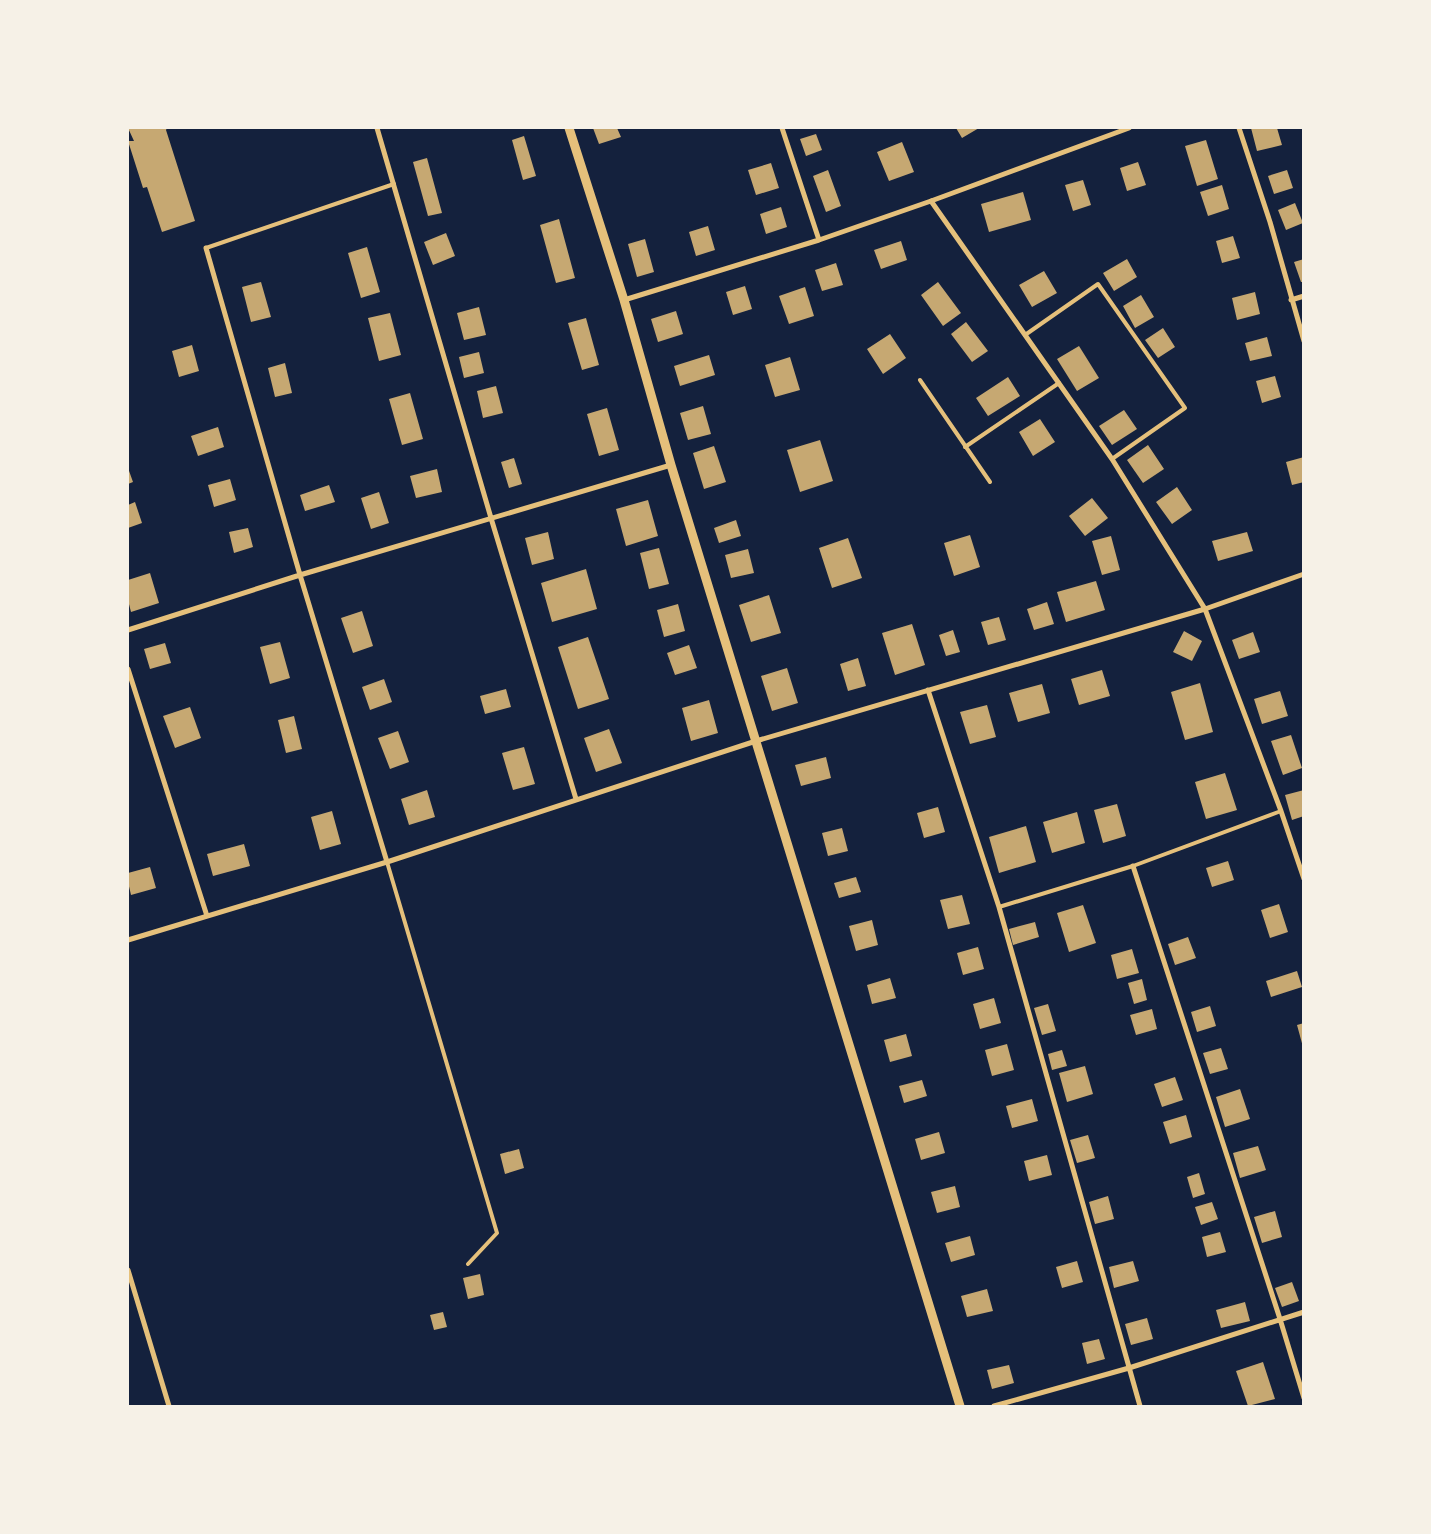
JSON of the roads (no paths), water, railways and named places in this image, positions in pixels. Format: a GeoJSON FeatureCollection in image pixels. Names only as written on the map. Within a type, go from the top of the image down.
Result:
{"type":"FeatureCollection","features":[{"type":"Feature","properties":{"kind":"street"},"geometry":{"type":"LineString","coordinates":[[377,128],[491,518],[576,799]]}},
{"type":"Feature","properties":{"kind":"street"},"geometry":{"type":"LineString","coordinates":[[569,128],[624,300],[671,465],[960,1406]]}},
{"type":"Feature","properties":{"kind":"street"},"geometry":{"type":"LineString","coordinates":[[782,128],[819,240]]}},
{"type":"Feature","properties":{"kind":"street"},"geometry":{"type":"LineString","coordinates":[[624,300],[819,240],[931,202],[1129,128]]}},
{"type":"Feature","properties":{"kind":"street"},"geometry":{"type":"LineString","coordinates":[[1239,128],[1270,222],[1304,341]]}},
{"type":"Feature","properties":{"kind":"street"},"geometry":{"type":"LineString","coordinates":[[931,202],[1112,459],[1205,609],[1282,811],[1304,879]]}},
{"type":"Feature","properties":{"kind":"street"},"geometry":{"type":"LineString","coordinates":[[206,248],[300,575],[387,862]]}},
{"type":"Feature","properties":{"kind":"street"},"geometry":{"type":"LineString","coordinates":[[1292,300],[1304,296]]}},
{"type":"Feature","properties":{"kind":"street"},"geometry":{"type":"LineString","coordinates":[[128,630],[300,575],[671,465]]}},
{"type":"Feature","properties":{"kind":"street"},"geometry":{"type":"LineString","coordinates":[[128,940],[387,862],[756,741],[1205,609],[1304,574]]}},
{"type":"Feature","properties":{"kind":"street"},"geometry":{"type":"LineString","coordinates":[[128,668],[207,916]]}},
{"type":"Feature","properties":{"kind":"street"},"geometry":{"type":"LineString","coordinates":[[928,690],[998,907],[1140,1406]]}},
{"type":"Feature","properties":{"kind":"street"},"geometry":{"type":"LineString","coordinates":[[1133,866],[1280,1318],[1304,1398]]}},
{"type":"Feature","properties":{"kind":"street"},"geometry":{"type":"LineString","coordinates":[[128,1273],[169,1406]]}},
{"type":"Feature","properties":{"kind":"street"},"geometry":{"type":"LineString","coordinates":[[994,1406],[1129,1368],[1280,1318],[1304,1312]]}},
{"type":"Feature","properties":{"kind":"lane"},"geometry":{"type":"LineString","coordinates":[[206,248],[394,184]]}},
{"type":"Feature","properties":{"kind":"lane"},"geometry":{"type":"LineString","coordinates":[[1025,335],[1098,284],[1185,408],[1112,459]]}},
{"type":"Feature","properties":{"kind":"lane"},"geometry":{"type":"LineString","coordinates":[[920,380],[990,482]]}},
{"type":"Feature","properties":{"kind":"lane"},"geometry":{"type":"LineString","coordinates":[[965,447],[1059,383]]}},
{"type":"Feature","properties":{"kind":"lane"},"geometry":{"type":"LineString","coordinates":[[998,907],[1133,866],[1282,811]]}},
{"type":"Feature","properties":{"kind":"lane"},"geometry":{"type":"LineString","coordinates":[[387,862],[497,1233],[468,1264]]}}]}
